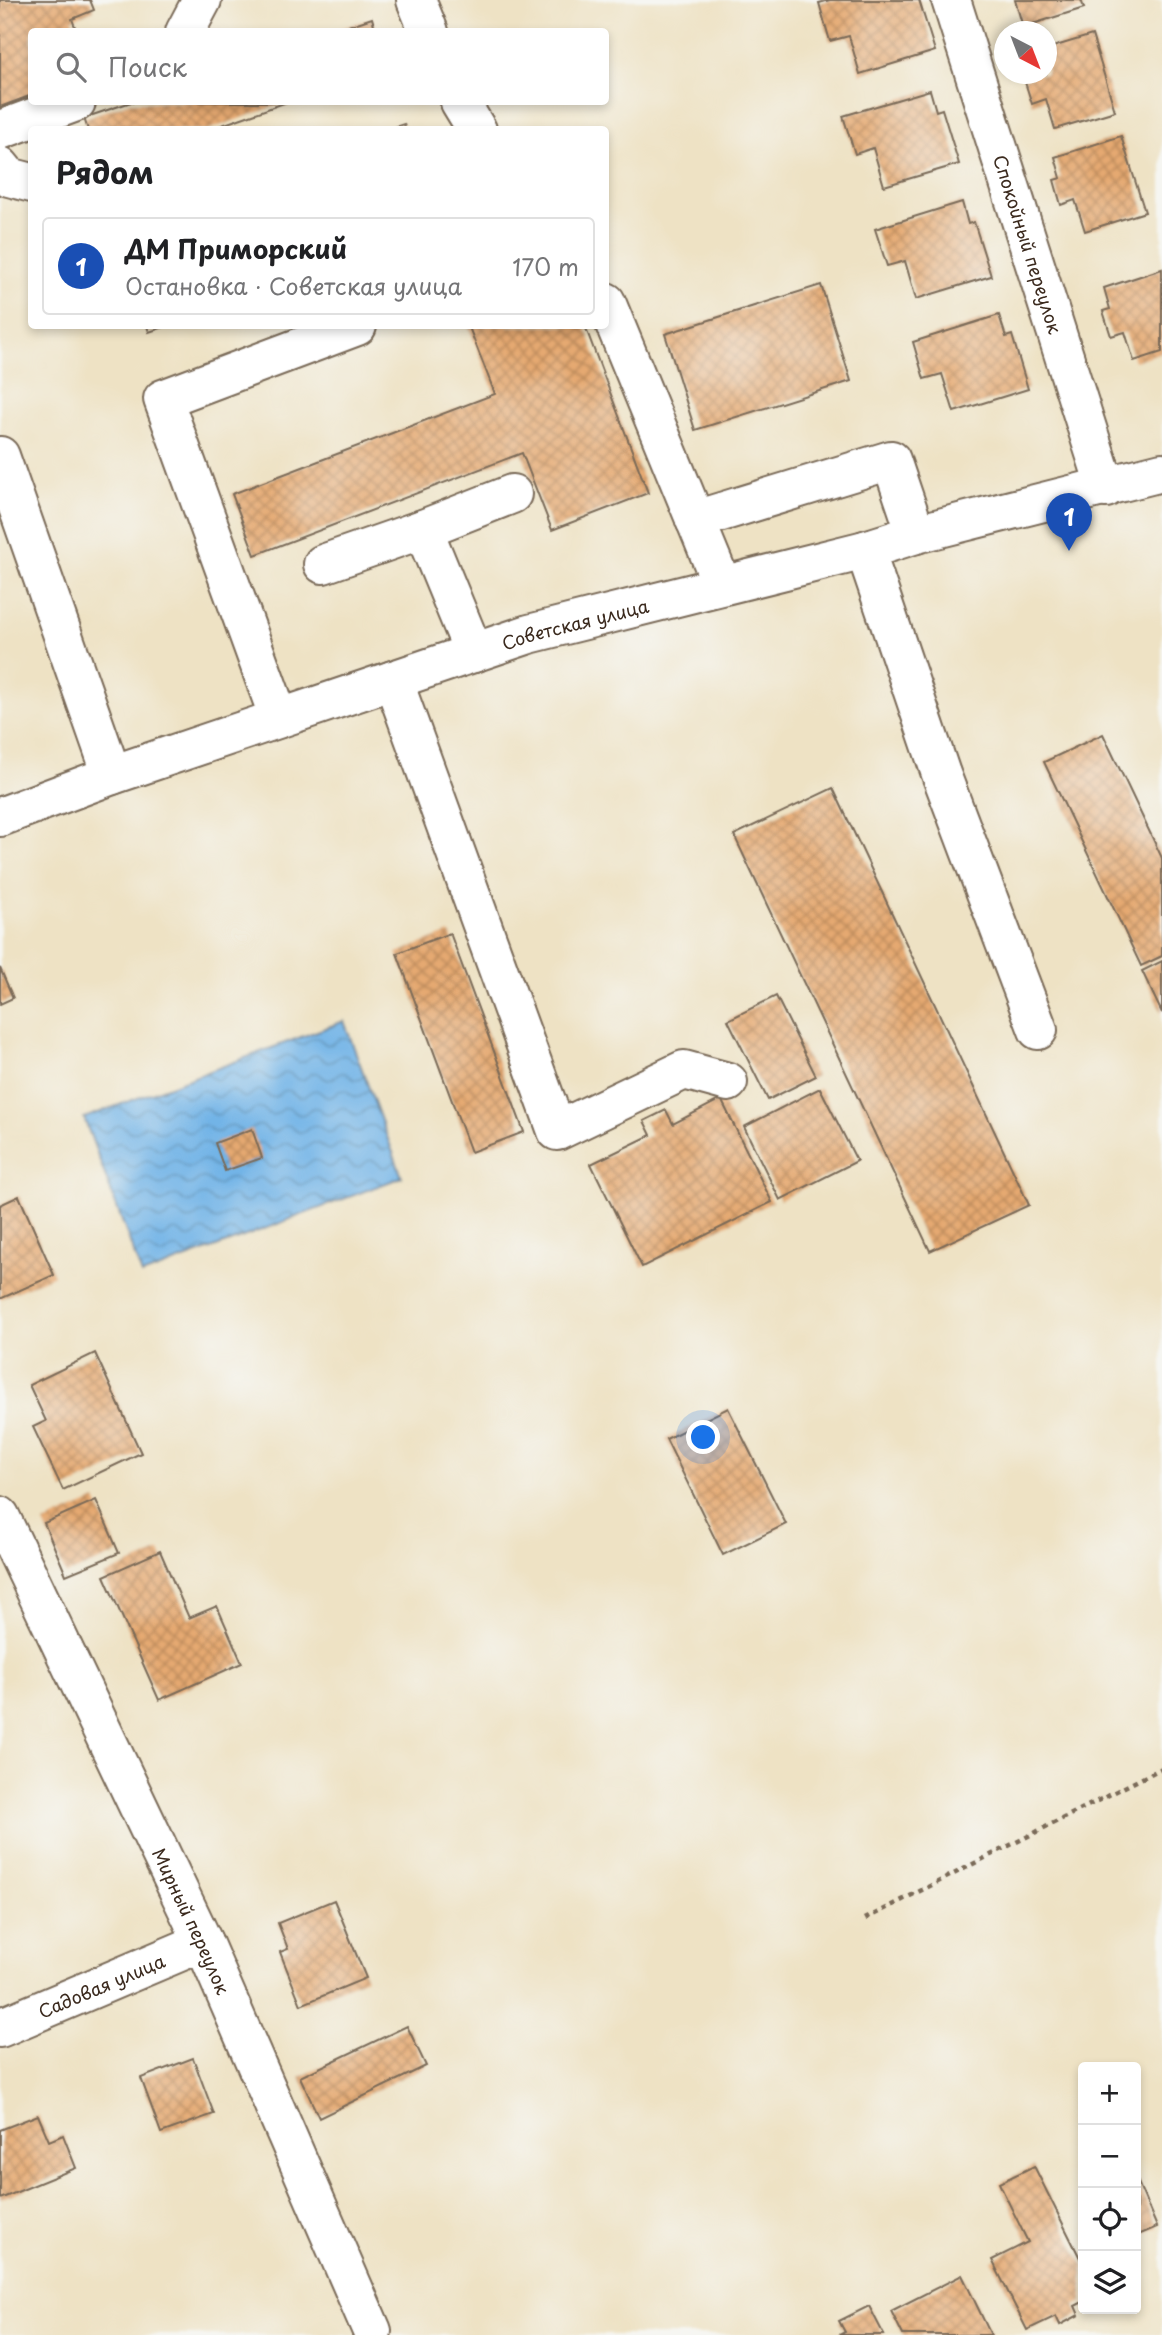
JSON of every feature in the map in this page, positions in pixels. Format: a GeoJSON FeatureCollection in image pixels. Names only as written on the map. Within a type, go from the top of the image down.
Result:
{"type":"FeatureCollection","features":[{"type":"Feature","properties":{"kind":"street"},"geometry":{"type":"LineString","coordinates":[[187,28],[202,0]]}},
{"type":"Feature","properties":{"kind":"street"},"geometry":{"type":"LineString","coordinates":[[416,0],[427,28]]}},
{"type":"Feature","properties":{"kind":"street","name":"Спокойный переулок"},"geometry":{"type":"LineString","coordinates":[[951,0],[1106,488]]}},
{"type":"Feature","properties":{"kind":"street"},"geometry":{"type":"LineString","coordinates":[[0,130],[67,105]]}},
{"type":"Feature","properties":{"kind":"street"},"geometry":{"type":"LineString","coordinates":[[462,105],[475,126]]}},
{"type":"Feature","properties":{"kind":"street"},"geometry":{"type":"LineString","coordinates":[[0,166],[9,177],[28,182]]}},
{"type":"Feature","properties":{"kind":"street"},"geometry":{"type":"LineString","coordinates":[[609,309],[722,584]]}},
{"type":"Feature","properties":{"kind":"street"},"geometry":{"type":"LineString","coordinates":[[279,718],[163,399],[349,329]]}},
{"type":"Feature","properties":{"kind":"street"},"geometry":{"type":"LineString","coordinates":[[0,456],[112,775]]}},
{"type":"Feature","properties":{"kind":"street"},"geometry":{"type":"LineString","coordinates":[[695,520],[891,460],[916,534]]}},
{"type":"Feature","properties":{"kind":"street","name":"Советская улица"},"geometry":{"type":"LineString","coordinates":[[0,817],[112,775],[528,634],[865,550],[916,534],[1106,488],[1160,478]]}},
{"type":"Feature","properties":{"kind":"street"},"geometry":{"type":"LineString","coordinates":[[323,564],[512,494]]}},
{"type":"Feature","properties":{"kind":"street"},"geometry":{"type":"LineString","coordinates":[[423,529],[474,653]]}},
{"type":"Feature","properties":{"kind":"street"},"geometry":{"type":"LineString","coordinates":[[865,550],[941,774],[1038,1030]]}},
{"type":"Feature","properties":{"kind":"street"},"geometry":{"type":"LineString","coordinates":[[393,680],[557,1131],[684,1070],[728,1082]]}},
{"type":"Feature","properties":{"kind":"street","name":"Мирный переулок"},"geometry":{"type":"LineString","coordinates":[[0,1516],[203,1942],[372,2331]]}},
{"type":"Feature","properties":{"kind":"street","name":"Садовая улица"},"geometry":{"type":"LineString","coordinates":[[0,2028],[203,1942]]}},
{"type":"Feature","properties":{"kind":"path"},"geometry":{"type":"LineString","coordinates":[[865,1919],[1162,1768]]}},
{"type":"Feature","properties":{"kind":"water"},"geometry":{"type":"Polygon","coordinates":[[[344,1021],[402,1177],[142,1275],[84,1118],[344,1021]]]}},
{"type":"Feature","properties":{"kind":"building"},"geometry":{"type":"Polygon","coordinates":[[[0,0],[90,0],[94,10],[72,19],[75,28],[28,28],[28,96],[0,107],[0,0]]]}},
{"type":"Feature","properties":{"kind":"building"},"geometry":{"type":"Polygon","coordinates":[[[830,0],[919,0],[935,51],[860,74],[849,36],[830,41],[819,3],[830,0]]]}},
{"type":"Feature","properties":{"kind":"building"},"geometry":{"type":"Polygon","coordinates":[[[1015,0],[1081,0],[1084,8],[1042,21],[1021,21],[1015,0]]]}},
{"type":"Feature","properties":{"kind":"building"},"geometry":{"type":"Polygon","coordinates":[[[372,18],[375,28],[342,28],[372,18]]]}},
{"type":"Feature","properties":{"kind":"building"},"geometry":{"type":"Polygon","coordinates":[[[1092,35],[1115,111],[1055,129],[1046,99],[1032,104],[1026,84],[1057,84],[1057,46],[1092,35]]]}},
{"type":"Feature","properties":{"kind":"building"},"geometry":{"type":"Polygon","coordinates":[[[930,90],[936,111],[942,109],[959,164],[884,186],[873,148],[855,154],[843,116],[930,90]]]}},
{"type":"Feature","properties":{"kind":"building"},"geometry":{"type":"Polygon","coordinates":[[[122,105],[279,105],[219,126],[87,126],[84,118],[122,105]]]}},
{"type":"Feature","properties":{"kind":"building"},"geometry":{"type":"Polygon","coordinates":[[[1121,136],[1145,212],[1085,231],[1075,200],[1061,205],[1054,180],[1061,178],[1055,157],[1121,136]]]}},
{"type":"Feature","properties":{"kind":"building"},"geometry":{"type":"Polygon","coordinates":[[[962,202],[968,224],[974,222],[991,276],[916,299],[905,261],[887,266],[875,229],[962,202]]]}},
{"type":"Feature","properties":{"kind":"building"},"geometry":{"type":"Polygon","coordinates":[[[1162,269],[1162,352],[1134,361],[1125,332],[1111,336],[1103,311],[1110,309],[1104,288],[1162,269]]]}},
{"type":"Feature","properties":{"kind":"building"},"geometry":{"type":"Polygon","coordinates":[[[821,285],[851,381],[695,430],[665,334],[821,285]]]}},
{"type":"Feature","properties":{"kind":"building"},"geometry":{"type":"Polygon","coordinates":[[[999,315],[1006,337],[1012,335],[1028,389],[954,412],[942,374],[924,379],[913,342],[999,315]]]}},
{"type":"Feature","properties":{"kind":"building"},"geometry":{"type":"Polygon","coordinates":[[[470,329],[586,329],[648,493],[552,530],[522,453],[255,555],[232,494],[495,394],[470,329]]]}},
{"type":"Feature","properties":{"kind":"building"},"geometry":{"type":"Polygon","coordinates":[[[1103,734],[1162,858],[1162,956],[1141,966],[1044,762],[1103,734]]]}},
{"type":"Feature","properties":{"kind":"building"},"geometry":{"type":"Polygon","coordinates":[[[833,788],[1029,1205],[930,1251],[734,835],[833,788]]]}},
{"type":"Feature","properties":{"kind":"building"},"geometry":{"type":"Polygon","coordinates":[[[450,933],[524,1132],[471,1152],[397,953],[450,933]]]}},
{"type":"Feature","properties":{"kind":"building"},"geometry":{"type":"Polygon","coordinates":[[[1162,961],[1162,1013],[1142,971],[1162,961]]]}},
{"type":"Feature","properties":{"kind":"building"},"geometry":{"type":"Polygon","coordinates":[[[0,968],[13,998],[0,1004],[0,968]]]}},
{"type":"Feature","properties":{"kind":"building"},"geometry":{"type":"Polygon","coordinates":[[[776,996],[816,1076],[768,1100],[728,1020],[776,996]]]}},
{"type":"Feature","properties":{"kind":"building"},"geometry":{"type":"Polygon","coordinates":[[[820,1088],[857,1161],[780,1200],[744,1127],[820,1088]]]}},
{"type":"Feature","properties":{"kind":"building"},"geometry":{"type":"Polygon","coordinates":[[[721,1099],[772,1202],[642,1267],[591,1164],[651,1135],[644,1121],[666,1110],[673,1124],[721,1099]]]}},
{"type":"Feature","properties":{"kind":"building"},"geometry":{"type":"Polygon","coordinates":[[[252,1129],[262,1158],[225,1171],[215,1143],[252,1129]]]}},
{"type":"Feature","properties":{"kind":"building"},"geometry":{"type":"Polygon","coordinates":[[[19,1196],[54,1275],[0,1299],[0,1205],[19,1196]]]}},
{"type":"Feature","properties":{"kind":"building"},"geometry":{"type":"Polygon","coordinates":[[[95,1353],[141,1453],[63,1490],[33,1427],[46,1421],[29,1385],[95,1353]]]}},
{"type":"Feature","properties":{"kind":"building"},"geometry":{"type":"Polygon","coordinates":[[[728,1408],[786,1524],[723,1555],[666,1439],[728,1408]]]}},
{"type":"Feature","properties":{"kind":"building"},"geometry":{"type":"Polygon","coordinates":[[[96,1500],[119,1553],[66,1575],[44,1523],[96,1500]]]}},
{"type":"Feature","properties":{"kind":"building"},"geometry":{"type":"Polygon","coordinates":[[[160,1551],[189,1618],[217,1606],[242,1663],[159,1700],[104,1576],[160,1551]]]}},
{"type":"Feature","properties":{"kind":"building"},"geometry":{"type":"Polygon","coordinates":[[[334,1900],[366,1978],[301,2005],[280,1952],[288,1949],[278,1923],[334,1900]]]}},
{"type":"Feature","properties":{"kind":"building"},"geometry":{"type":"Polygon","coordinates":[[[407,2026],[426,2066],[319,2118],[300,2077],[407,2026]]]}},
{"type":"Feature","properties":{"kind":"building"},"geometry":{"type":"Polygon","coordinates":[[[193,2058],[214,2114],[161,2133],[141,2078],[193,2058]]]}},
{"type":"Feature","properties":{"kind":"building"},"geometry":{"type":"Polygon","coordinates":[[[38,2115],[49,2141],[63,2135],[76,2168],[0,2199],[0,2130],[38,2115]]]}},
{"type":"Feature","properties":{"kind":"building"},"geometry":{"type":"Polygon","coordinates":[[[1034,2166],[1078,2254],[1078,2304],[1075,2306],[1079,2315],[1060,2325],[1056,2316],[1027,2330],[992,2260],[1028,2242],[999,2183],[1034,2166]]]}},
{"type":"Feature","properties":{"kind":"building"},"geometry":{"type":"Polygon","coordinates":[[[1141,2190],[1157,2227],[1141,2234],[1141,2190]]]}},
{"type":"Feature","properties":{"kind":"building"},"geometry":{"type":"Polygon","coordinates":[[[962,2275],[991,2335],[903,2335],[891,2311],[962,2275]]]}},
{"type":"Feature","properties":{"kind":"building"},"geometry":{"type":"Polygon","coordinates":[[[869,2306],[884,2335],[839,2335],[845,2332],[839,2321],[869,2306]]]}},
{"type":"Feature","properties":{"kind":"place","name":"ДМ Приморский"},"geometry":{"type":"Point","coordinates":[1069,551]}}]}
